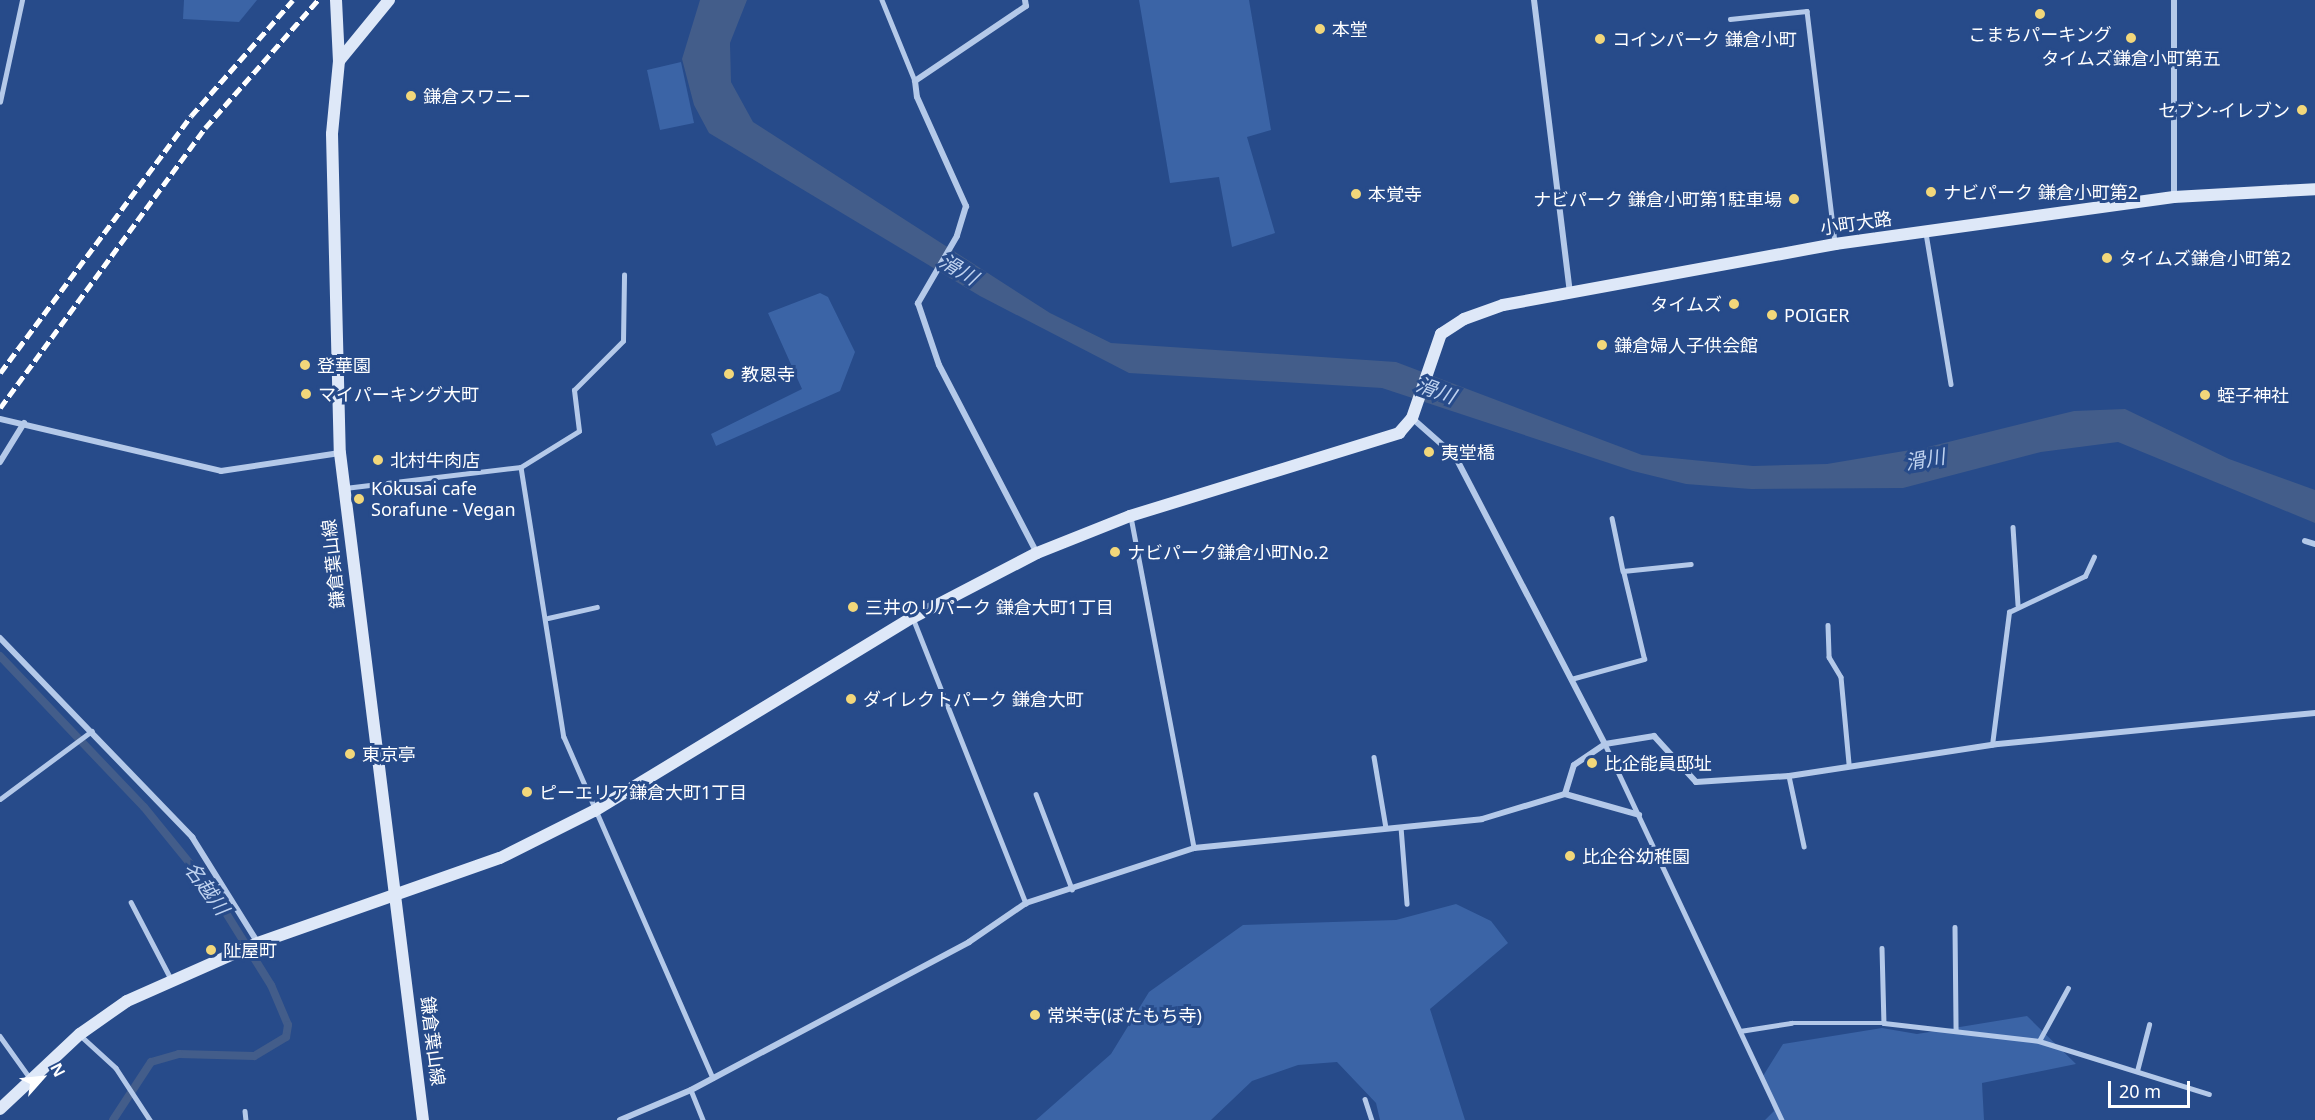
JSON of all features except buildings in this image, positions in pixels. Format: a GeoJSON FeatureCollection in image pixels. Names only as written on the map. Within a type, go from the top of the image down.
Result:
{"type":"FeatureCollection","features":[{"type":"Feature","properties":{"kind":"street","name":"鎌倉葉山線"},"geometry":{"type":"LineString","coordinates":[[336,0],[339,61],[332,134],[340,453],[423,1120]]}},
{"type":"Feature","properties":{"kind":"street"},"geometry":{"type":"LineString","coordinates":[[339,61],[389,0]]}},
{"type":"Feature","properties":{"kind":"street"},"geometry":{"type":"LineString","coordinates":[[1025,0],[1026,6],[915,81],[917,97],[966,206],[957,236],[918,303],[924,328],[1037,553]]}},
{"type":"Feature","properties":{"kind":"street"},"geometry":{"type":"LineString","coordinates":[[1534,0],[1570,293]]}},
{"type":"Feature","properties":{"kind":"street"},"geometry":{"type":"LineString","coordinates":[[2174,0],[2174,197]]}},
{"type":"Feature","properties":{"kind":"street","name":"小町大路"},"geometry":{"type":"LineString","coordinates":[[1412,418],[1420,397],[1428,360],[1441,334],[1464,319],[1570,293],[1835,244],[2174,197],[2315,189]]}},
{"type":"Feature","properties":{"kind":"street"},"geometry":{"type":"LineString","coordinates":[[0,1109],[80,1034],[127,1001],[256,944],[500,858],[594,811],[912,618],[1037,553],[1130,516],[1399,433],[1412,418],[1455,456],[1605,744]]}},
{"type":"Feature","properties":{"kind":"street"},"geometry":{"type":"LineString","coordinates":[[0,419],[24,423],[50,435],[221,471],[340,453]]}},
{"type":"Feature","properties":{"kind":"street"},"geometry":{"type":"LineString","coordinates":[[0,462],[24,423]]}},
{"type":"Feature","properties":{"kind":"street"},"geometry":{"type":"LineString","coordinates":[[2305,541],[2315,544]]}},
{"type":"Feature","properties":{"kind":"street"},"geometry":{"type":"LineString","coordinates":[[0,638],[93,731],[192,837],[256,944]]}},
{"type":"Feature","properties":{"kind":"street"},"geometry":{"type":"LineString","coordinates":[[1565,794],[1574,765],[1605,744],[1654,736],[1696,782],[1789,776],[1850,764],[1992,745],[2315,713]]}},
{"type":"Feature","properties":{"kind":"street"},"geometry":{"type":"LineString","coordinates":[[620,1120],[691,1090],[969,942],[1026,903],[1194,848],[1482,819],[1565,794],[1639,815]]}},
{"type":"Feature","properties":{"kind":"lane"},"geometry":{"type":"LineString","coordinates":[[0,102],[22,0]]}},
{"type":"Feature","properties":{"kind":"lane"},"geometry":{"type":"LineString","coordinates":[[882,0],[915,81]]}},
{"type":"Feature","properties":{"kind":"lane"},"geometry":{"type":"LineString","coordinates":[[1730,20],[1807,11],[1835,244]]}},
{"type":"Feature","properties":{"kind":"lane"},"geometry":{"type":"LineString","coordinates":[[1925,231],[1951,384]]}},
{"type":"Feature","properties":{"kind":"lane"},"geometry":{"type":"LineString","coordinates":[[343,488],[521,467],[579,431],[574,390],[623,341],[624,275]]}},
{"type":"Feature","properties":{"kind":"lane"},"geometry":{"type":"LineString","coordinates":[[521,467],[548,618],[564,737],[594,811],[652,930],[713,1078]]}},
{"type":"Feature","properties":{"kind":"lane"},"geometry":{"type":"LineString","coordinates":[[1130,516],[1194,848]]}},
{"type":"Feature","properties":{"kind":"lane"},"geometry":{"type":"LineString","coordinates":[[1571,679],[1644,659],[1612,518]]}},
{"type":"Feature","properties":{"kind":"lane"},"geometry":{"type":"LineString","coordinates":[[2013,527],[2018,604]]}},
{"type":"Feature","properties":{"kind":"lane"},"geometry":{"type":"LineString","coordinates":[[1992,745],[2009,612],[2018,604],[2085,576],[2094,557]]}},
{"type":"Feature","properties":{"kind":"lane"},"geometry":{"type":"LineString","coordinates":[[1623,571],[1691,564]]}},
{"type":"Feature","properties":{"kind":"lane"},"geometry":{"type":"LineString","coordinates":[[548,618],[597,607]]}},
{"type":"Feature","properties":{"kind":"lane"},"geometry":{"type":"LineString","coordinates":[[912,618],[1026,903]]}},
{"type":"Feature","properties":{"kind":"lane"},"geometry":{"type":"LineString","coordinates":[[1828,625],[1829,657],[1841,676],[1850,764]]}},
{"type":"Feature","properties":{"kind":"lane"},"geometry":{"type":"LineString","coordinates":[[0,800],[93,731]]}},
{"type":"Feature","properties":{"kind":"lane"},"geometry":{"type":"LineString","coordinates":[[1605,744],[1782,1120]]}},
{"type":"Feature","properties":{"kind":"lane"},"geometry":{"type":"LineString","coordinates":[[1374,757],[1386,828]]}},
{"type":"Feature","properties":{"kind":"lane"},"geometry":{"type":"LineString","coordinates":[[1789,776],[1804,846]]}},
{"type":"Feature","properties":{"kind":"lane"},"geometry":{"type":"LineString","coordinates":[[1036,794],[1072,889]]}},
{"type":"Feature","properties":{"kind":"lane"},"geometry":{"type":"LineString","coordinates":[[1401,827],[1407,904]]}},
{"type":"Feature","properties":{"kind":"lane"},"geometry":{"type":"LineString","coordinates":[[131,902],[172,981]]}},
{"type":"Feature","properties":{"kind":"lane"},"geometry":{"type":"LineString","coordinates":[[1955,927],[1956,1031]]}},
{"type":"Feature","properties":{"kind":"lane"},"geometry":{"type":"LineString","coordinates":[[1882,948],[1884,1023]]}},
{"type":"Feature","properties":{"kind":"lane"},"geometry":{"type":"LineString","coordinates":[[2039,1041],[2068,988]]}},
{"type":"Feature","properties":{"kind":"lane"},"geometry":{"type":"LineString","coordinates":[[1740,1031],[1791,1023],[1884,1023],[2039,1041],[2209,1094]]}},
{"type":"Feature","properties":{"kind":"lane"},"geometry":{"type":"LineString","coordinates":[[2136,1071],[2149,1025]]}},
{"type":"Feature","properties":{"kind":"lane"},"geometry":{"type":"LineString","coordinates":[[80,1034],[116,1068],[150,1120]]}},
{"type":"Feature","properties":{"kind":"lane"},"geometry":{"type":"LineString","coordinates":[[0,1036],[32,1080]]}},
{"type":"Feature","properties":{"kind":"lane"},"geometry":{"type":"LineString","coordinates":[[691,1090],[703,1120]]}},
{"type":"Feature","properties":{"kind":"lane"},"geometry":{"type":"LineString","coordinates":[[1365,1099],[1372,1120]]}},
{"type":"Feature","properties":{"kind":"lane"},"geometry":{"type":"LineString","coordinates":[[245,1111],[246,1120]]}},
{"type":"Feature","properties":{"kind":"shaded area"},"geometry":{"type":"Polygon","coordinates":[[[184,0],[257,0],[239,22],[183,19],[184,0]]]}},
{"type":"Feature","properties":{"kind":"shaded area"},"geometry":{"type":"Polygon","coordinates":[[[1139,0],[1249,0],[1271,130],[1247,137],[1275,233],[1232,247],[1219,177],[1170,183],[1139,0]]]}},
{"type":"Feature","properties":{"kind":"shaded area"},"geometry":{"type":"Polygon","coordinates":[[[681,62],[694,123],[660,130],[647,70],[681,62]]]}},
{"type":"Feature","properties":{"kind":"shaded area"},"geometry":{"type":"Polygon","coordinates":[[[820,293],[828,297],[855,352],[840,391],[716,446],[711,434],[802,389],[768,313],[820,293]]]}},
{"type":"Feature","properties":{"kind":"shaded area"},"geometry":{"type":"Polygon","coordinates":[[[1456,904],[1491,921],[1508,943],[1430,1009],[1465,1120],[1380,1120],[1376,1103],[1337,1062],[1298,1065],[1252,1081],[1211,1120],[1036,1120],[1111,1054],[1149,992],[1243,925],[1396,920],[1456,904]]]}},
{"type":"Feature","properties":{"kind":"shaded area"},"geometry":{"type":"Polygon","coordinates":[[[2027,1016],[2076,1064],[1982,1083],[1984,1120],[1765,1120],[1774,1111],[1763,1076],[1783,1044],[1882,1028],[1917,1034],[2027,1016]]]}},
{"type":"Feature","properties":{"kind":"water","name":"滑川"},"geometry":{"type":"Polygon","coordinates":[[[700,0],[747,0],[730,43],[731,82],[753,122],[1050,313],[1111,343],[1396,362],[1642,455],[1753,466],[1827,464],[1928,447],[2074,411],[2125,409],[2229,459],[2315,490],[2315,523],[2118,442],[2041,452],[1903,488],[1751,489],[1686,484],[1633,471],[1382,388],[1129,373],[980,296],[709,133],[694,105],[682,59],[700,0]]]}},
{"type":"Feature","properties":{"kind":"waterway","name":"名越川"},"geometry":{"type":"LineString","coordinates":[[0,656],[144,807],[213,892],[271,985],[288,1025],[286,1037],[254,1056],[179,1054],[151,1062],[113,1120]]}},
{"type":"Feature","properties":{"kind":"railway"},"geometry":{"type":"LineString","coordinates":[[0,373],[191,116],[293,0]]}},
{"type":"Feature","properties":{"kind":"railway"},"geometry":{"type":"LineString","coordinates":[[0,408],[205,128],[318,0]]}},
{"type":"Feature","properties":{"kind":"place","name":"こまちパーキング"},"geometry":{"type":"Point","coordinates":[2040,14]}},
{"type":"Feature","properties":{"kind":"place","name":"本堂"},"geometry":{"type":"Point","coordinates":[1320,29]}},
{"type":"Feature","properties":{"kind":"place","name":"タイムズ鎌倉小町第五"},"geometry":{"type":"Point","coordinates":[2131,38]}},
{"type":"Feature","properties":{"kind":"place","name":"コインパーク 鎌倉小町"},"geometry":{"type":"Point","coordinates":[1600,39]}},
{"type":"Feature","properties":{"kind":"place","name":"鎌倉スワニー"},"geometry":{"type":"Point","coordinates":[411,96]}},
{"type":"Feature","properties":{"kind":"place","name":"セブン-イレブン"},"geometry":{"type":"Point","coordinates":[2302,110]}},
{"type":"Feature","properties":{"kind":"place","name":"ナビパーク 鎌倉小町第2"},"geometry":{"type":"Point","coordinates":[1931,192]}},
{"type":"Feature","properties":{"kind":"place","name":"本覚寺"},"geometry":{"type":"Point","coordinates":[1356,194]}},
{"type":"Feature","properties":{"kind":"place","name":"ナビパーク 鎌倉小町第1駐車場"},"geometry":{"type":"Point","coordinates":[1794,199]}},
{"type":"Feature","properties":{"kind":"place","name":"タイムズ鎌倉小町第2"},"geometry":{"type":"Point","coordinates":[2107,258]}},
{"type":"Feature","properties":{"kind":"place","name":"タイムズ"},"geometry":{"type":"Point","coordinates":[1734,304]}},
{"type":"Feature","properties":{"kind":"place","name":"POIGER"},"geometry":{"type":"Point","coordinates":[1772,315]}},
{"type":"Feature","properties":{"kind":"place","name":"鎌倉婦人子供会館"},"geometry":{"type":"Point","coordinates":[1602,345]}},
{"type":"Feature","properties":{"kind":"place","name":"登華園"},"geometry":{"type":"Point","coordinates":[305,365]}},
{"type":"Feature","properties":{"kind":"place","name":"教恩寺"},"geometry":{"type":"Point","coordinates":[729,374]}},
{"type":"Feature","properties":{"kind":"place","name":"マイパーキング大町"},"geometry":{"type":"Point","coordinates":[306,394]}},
{"type":"Feature","properties":{"kind":"place","name":"蛭子神社"},"geometry":{"type":"Point","coordinates":[2205,395]}},
{"type":"Feature","properties":{"kind":"place","name":"夷堂橋"},"geometry":{"type":"Point","coordinates":[1429,452]}},
{"type":"Feature","properties":{"kind":"place","name":"北村牛肉店"},"geometry":{"type":"Point","coordinates":[378,460]}},
{"type":"Feature","properties":{"kind":"place","name":"Kokusai cafe Sorafune - Vegan"},"geometry":{"type":"Point","coordinates":[359,499]}},
{"type":"Feature","properties":{"kind":"place","name":"ナビパーク鎌倉小町No.2"},"geometry":{"type":"Point","coordinates":[1115,552]}},
{"type":"Feature","properties":{"kind":"place","name":"三井のリパーク 鎌倉大町1丁目"},"geometry":{"type":"Point","coordinates":[853,607]}},
{"type":"Feature","properties":{"kind":"place","name":"ダイレクトパーク 鎌倉大町"},"geometry":{"type":"Point","coordinates":[851,699]}},
{"type":"Feature","properties":{"kind":"place","name":"東京亭"},"geometry":{"type":"Point","coordinates":[350,754]}},
{"type":"Feature","properties":{"kind":"place","name":"比企能員邸址"},"geometry":{"type":"Point","coordinates":[1592,763]}},
{"type":"Feature","properties":{"kind":"place","name":"ピーエリア鎌倉大町1丁目"},"geometry":{"type":"Point","coordinates":[527,792]}},
{"type":"Feature","properties":{"kind":"place","name":"比企谷幼稚園"},"geometry":{"type":"Point","coordinates":[1570,856]}},
{"type":"Feature","properties":{"kind":"place","name":"阯屋町"},"geometry":{"type":"Point","coordinates":[211,950]}},
{"type":"Feature","properties":{"kind":"place","name":"常栄寺(ぼたもち寺)"},"geometry":{"type":"Point","coordinates":[1035,1015]}}]}
